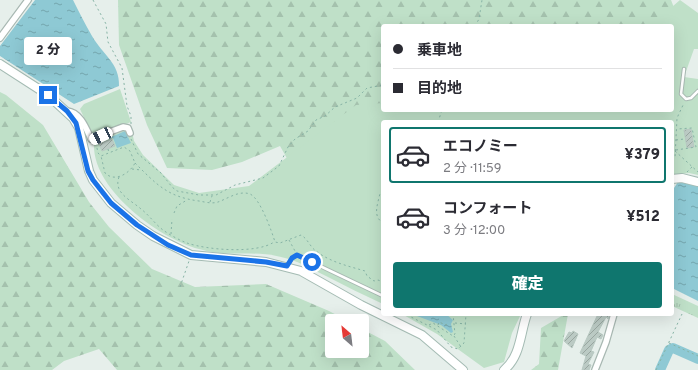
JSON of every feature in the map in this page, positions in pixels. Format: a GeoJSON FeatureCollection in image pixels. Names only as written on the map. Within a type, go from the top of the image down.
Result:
{"type":"FeatureCollection","features":[{"type":"Feature","properties":{"kind":"street"},"geometry":{"type":"LineString","coordinates":[[0,38],[28,0]]}},
{"type":"Feature","properties":{"kind":"street"},"geometry":{"type":"LineString","coordinates":[[0,64],[42,91],[67,111],[73,118],[79,128],[88,171],[101,192],[137,225],[168,245],[191,255],[266,262],[287,266],[381,314]]}},
{"type":"Feature","properties":{"kind":"street"},"geometry":{"type":"LineString","coordinates":[[67,111],[72,111],[77,115],[93,139],[117,129],[129,130]]}},
{"type":"Feature","properties":{"kind":"street"},"geometry":{"type":"LineString","coordinates":[[674,179],[682,178],[698,182]]}},
{"type":"Feature","properties":{"kind":"street"},"geometry":{"type":"LineString","coordinates":[[384,316],[414,330],[431,341],[463,370]]}},
{"type":"Feature","properties":{"kind":"street"},"geometry":{"type":"LineString","coordinates":[[504,370],[513,361],[516,354],[522,326],[526,316]]}},
{"type":"Feature","properties":{"kind":"street"},"geometry":{"type":"LineString","coordinates":[[595,370],[606,342],[613,316]]}},
{"type":"Feature","properties":{"kind":"lane"},"geometry":{"type":"LineString","coordinates":[[684,69],[681,94],[686,99],[691,98],[698,91]]}},
{"type":"Feature","properties":{"kind":"lane"},"geometry":{"type":"LineString","coordinates":[[287,266],[292,258],[297,255],[381,295]]}},
{"type":"Feature","properties":{"kind":"path"},"geometry":{"type":"LineString","coordinates":[[93,0],[106,24],[108,42],[122,68],[131,120],[129,130],[138,154],[161,173],[177,191],[212,195],[220,194],[235,185],[263,178],[279,166],[288,147],[308,131],[316,120],[325,116],[336,107],[357,98],[370,86],[381,85]]}},
{"type":"Feature","properties":{"kind":"path"},"geometry":{"type":"LineString","coordinates":[[476,24],[480,19],[482,0]]}},
{"type":"Feature","properties":{"kind":"path"},"geometry":{"type":"LineString","coordinates":[[674,158],[677,118],[686,99]]}},
{"type":"Feature","properties":{"kind":"path"},"geometry":{"type":"LineString","coordinates":[[675,150],[696,147],[692,128],[676,129]]}},
{"type":"Feature","properties":{"kind":"path"},"geometry":{"type":"LineString","coordinates":[[93,139],[98,153],[101,156],[105,173],[108,176],[120,177],[132,169],[135,163]]}},
{"type":"Feature","properties":{"kind":"path"},"geometry":{"type":"LineString","coordinates":[[675,140],[684,139]]}},
{"type":"Feature","properties":{"kind":"path"},"geometry":{"type":"LineString","coordinates":[[101,156],[124,147],[130,151],[135,163],[170,194],[187,200],[210,203],[219,202],[240,194],[249,194],[254,197],[273,230],[275,242]]}},
{"type":"Feature","properties":{"kind":"path"},"geometry":{"type":"LineString","coordinates":[[108,149],[109,153]]}},
{"type":"Feature","properties":{"kind":"path"},"geometry":{"type":"LineString","coordinates":[[675,150],[698,172]]}},
{"type":"Feature","properties":{"kind":"path"},"geometry":{"type":"LineString","coordinates":[[685,175],[692,167]]}},
{"type":"Feature","properties":{"kind":"path"},"geometry":{"type":"LineString","coordinates":[[132,169],[142,170]]}},
{"type":"Feature","properties":{"kind":"path"},"geometry":{"type":"LineString","coordinates":[[120,177],[118,185],[122,194],[141,209],[162,230],[193,245],[236,250],[259,249],[275,242],[280,243],[301,235],[305,238],[314,251],[341,265],[365,271],[367,276],[374,281],[381,281]]}},
{"type":"Feature","properties":{"kind":"path"},"geometry":{"type":"LineString","coordinates":[[381,192],[376,215],[378,220],[381,222]]}},
{"type":"Feature","properties":{"kind":"path"},"geometry":{"type":"LineString","coordinates":[[210,203],[212,195]]}},
{"type":"Feature","properties":{"kind":"path"},"geometry":{"type":"LineString","coordinates":[[174,213],[177,206],[187,200]]}},
{"type":"Feature","properties":{"kind":"path"},"geometry":{"type":"LineString","coordinates":[[171,234],[172,219]]}},
{"type":"Feature","properties":{"kind":"path"},"geometry":{"type":"LineString","coordinates":[[288,239],[295,250]]}},
{"type":"Feature","properties":{"kind":"path"},"geometry":{"type":"LineString","coordinates":[[180,287],[191,255]]}},
{"type":"Feature","properties":{"kind":"path"},"geometry":{"type":"LineString","coordinates":[[656,370],[682,314]]}},
{"type":"Feature","properties":{"kind":"path"},"geometry":{"type":"LineString","coordinates":[[409,316],[437,330],[451,347],[458,349],[462,347]]}},
{"type":"Feature","properties":{"kind":"path"},"geometry":{"type":"LineString","coordinates":[[453,316],[453,336]]}},
{"type":"Feature","properties":{"kind":"path"},"geometry":{"type":"LineString","coordinates":[[462,347],[464,343],[466,324],[465,316]]}},
{"type":"Feature","properties":{"kind":"path"},"geometry":{"type":"LineString","coordinates":[[438,325],[439,322],[446,326],[447,323]]}},
{"type":"Feature","properties":{"kind":"path"},"geometry":{"type":"LineString","coordinates":[[454,322],[466,324]]}},
{"type":"Feature","properties":{"kind":"path"},"geometry":{"type":"LineString","coordinates":[[428,326],[433,323],[438,325],[453,336],[462,347]]}},
{"type":"Feature","properties":{"kind":"path"},"geometry":{"type":"LineString","coordinates":[[668,343],[698,356]]}},
{"type":"Feature","properties":{"kind":"green space"},"geometry":{"type":"Polygon","coordinates":[[[118,0],[671,0],[680,23],[674,25],[674,24],[381,24],[381,112],[383,112],[383,120],[381,120],[381,123],[293,169],[280,146],[242,162],[212,170],[167,168],[147,125],[119,45],[118,0]]]}},
{"type":"Feature","properties":{"kind":"green space"},"geometry":{"type":"Polygon","coordinates":[[[680,0],[698,13],[698,49],[694,49],[684,77],[698,79],[698,175],[689,173],[674,175],[674,120],[381,120],[381,303],[287,258],[262,254],[213,252],[186,245],[150,225],[132,211],[104,179],[96,161],[94,144],[131,127],[134,141],[143,155],[174,185],[199,193],[249,186],[356,105],[381,103],[381,112],[674,112],[674,24],[652,24],[680,0]]]}},
{"type":"Feature","properties":{"kind":"green space"},"geometry":{"type":"Polygon","coordinates":[[[120,89],[131,122],[93,137],[80,109],[84,104],[120,89]]]}},
{"type":"Feature","properties":{"kind":"green space"},"geometry":{"type":"Polygon","coordinates":[[[0,92],[6,95],[43,125],[89,202],[109,227],[152,269],[195,287],[266,284],[335,314],[325,314],[325,358],[369,358],[369,333],[385,341],[415,370],[117,370],[99,349],[64,361],[52,370],[0,370],[0,92]]]}},
{"type":"Feature","properties":{"kind":"green space"},"geometry":{"type":"Polygon","coordinates":[[[674,295],[698,306],[698,318],[674,307],[674,295]]]}},
{"type":"Feature","properties":{"kind":"green space"},"geometry":{"type":"Polygon","coordinates":[[[406,316],[520,316],[512,333],[504,362],[484,368],[437,334],[406,316]]]}},
{"type":"Feature","properties":{"kind":"green space"},"geometry":{"type":"Polygon","coordinates":[[[562,316],[568,316],[558,370],[531,370],[539,364],[541,328],[562,316]]]}},
{"type":"Feature","properties":{"kind":"water"},"geometry":{"type":"Polygon","coordinates":[[[35,0],[73,0],[92,36],[114,65],[119,78],[119,86],[74,104],[0,56],[0,46],[35,0]]]}},
{"type":"Feature","properties":{"kind":"water"},"geometry":{"type":"Polygon","coordinates":[[[125,131],[131,143],[117,148],[113,138],[107,139],[125,131]]]}},
{"type":"Feature","properties":{"kind":"water"},"geometry":{"type":"Polygon","coordinates":[[[678,182],[698,185],[698,301],[674,289],[674,188],[678,182]]]}},
{"type":"Feature","properties":{"kind":"water"},"geometry":{"type":"Polygon","coordinates":[[[417,316],[448,316],[453,320],[451,324],[453,332],[451,333],[441,325],[417,316]]]}},
{"type":"Feature","properties":{"kind":"building"},"geometry":{"type":"Polygon","coordinates":[[[691,129],[694,147],[687,148],[684,130],[691,129]]]}},
{"type":"Feature","properties":{"kind":"building"},"geometry":{"type":"Polygon","coordinates":[[[112,139],[115,146],[102,151],[99,144],[112,139]]]}},
{"type":"Feature","properties":{"kind":"building"},"geometry":{"type":"Polygon","coordinates":[[[597,316],[609,316],[608,319],[606,317],[598,332],[603,335],[601,339],[597,337],[591,351],[594,352],[588,364],[591,365],[589,370],[582,370],[586,356],[580,353],[597,316]]]}},
{"type":"Feature","properties":{"kind":"building"},"geometry":{"type":"Polygon","coordinates":[[[573,331],[578,334],[572,348],[564,341],[569,332],[572,333],[573,331]]]}},
{"type":"Feature","properties":{"kind":"waterway"},"geometry":{"type":"LineString","coordinates":[[660,370],[669,350],[673,348],[698,359]]}},
{"type":"Feature","properties":{"kind":"route"},"geometry":{"type":"LineString","coordinates":[[48,95],[67,111],[79,128],[88,171],[101,192],[111,203],[137,225],[153,236],[168,245],[191,255],[202,257],[266,262],[287,266],[292,258],[297,255],[312,262]]}}]}
